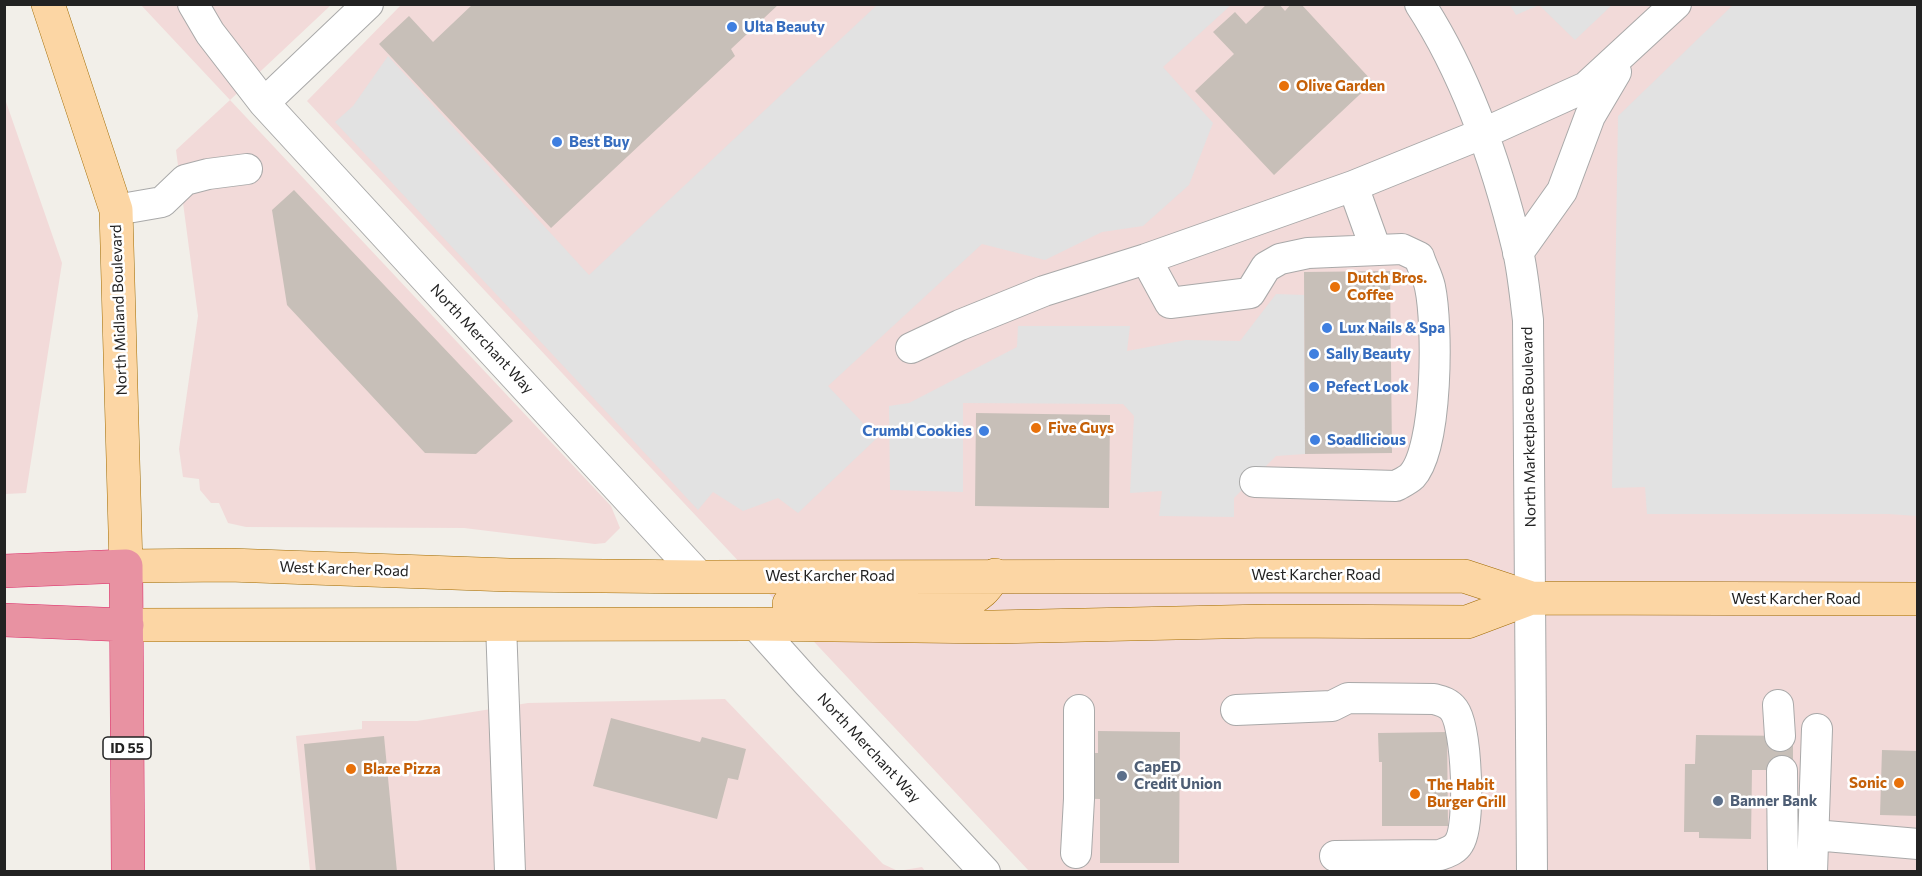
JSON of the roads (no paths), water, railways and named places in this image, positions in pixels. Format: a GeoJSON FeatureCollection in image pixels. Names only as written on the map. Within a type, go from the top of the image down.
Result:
{"type":"FeatureCollection","features":[{"type":"Feature","properties":{"kind":"highway"},"geometry":{"type":"LineString","coordinates":[[4,571],[126,566]]}},
{"type":"Feature","properties":{"kind":"highway","name":"North Midland Boulevard"},"geometry":{"type":"LineString","coordinates":[[126,566],[127,625]]}},
{"type":"Feature","properties":{"kind":"highway"},"geometry":{"type":"LineString","coordinates":[[4,620],[127,625]]}},
{"type":"Feature","properties":{"kind":"highway","name":"ID 55"},"geometry":{"type":"LineString","coordinates":[[127,625],[128,872]]}},
{"type":"Feature","properties":{"kind":"main road","name":"North Midland Boulevard"},"geometry":{"type":"LineString","coordinates":[[48,4],[116,210],[126,566]]}},
{"type":"Feature","properties":{"kind":"main road","name":"West Karcher Road"},"geometry":{"type":"LineString","coordinates":[[126,566],[229,565],[509,575],[699,577],[1464,576],[1531,598],[1917,600]]}},
{"type":"Feature","properties":{"kind":"main road"},"geometry":{"type":"LineString","coordinates":[[755,624],[778,608],[794,602],[972,600],[981,594],[995,576]]}},
{"type":"Feature","properties":{"kind":"main road","name":"West Karcher Road"},"geometry":{"type":"LineString","coordinates":[[127,625],[755,624],[994,627],[1267,621],[1467,622],[1531,598]]}},
{"type":"Feature","properties":{"kind":"street","name":"North Merchant Way"},"geometry":{"type":"LineString","coordinates":[[193,4],[210,33],[264,103],[699,577]]}},
{"type":"Feature","properties":{"kind":"street"},"geometry":{"type":"LineString","coordinates":[[264,103],[368,4]]}},
{"type":"Feature","properties":{"kind":"street","name":"North Marketplace Boulevard"},"geometry":{"type":"LineString","coordinates":[[1420,4],[1440,34],[1484,133],[1518,252],[1528,320],[1532,872]]}},
{"type":"Feature","properties":{"kind":"street"},"geometry":{"type":"LineString","coordinates":[[911,348],[960,325],[1044,291],[1146,259],[1353,186],[1484,133],[1586,87],[1676,4]]}},
{"type":"Feature","properties":{"kind":"street"},"geometry":{"type":"LineString","coordinates":[[1518,252],[1562,191],[1590,116],[1632,45]]}},
{"type":"Feature","properties":{"kind":"street"},"geometry":{"type":"LineString","coordinates":[[116,210],[162,202],[186,180],[208,174],[247,169]]}},
{"type":"Feature","properties":{"kind":"street"},"geometry":{"type":"LineString","coordinates":[[1353,186],[1376,250]]}},
{"type":"Feature","properties":{"kind":"street"},"geometry":{"type":"LineString","coordinates":[[1146,259],[1170,303],[1250,293],[1266,267],[1281,259],[1308,253],[1402,249],[1419,257],[1430,287],[1436,358],[1431,420],[1421,460],[1412,477],[1396,486],[1255,482]]}},
{"type":"Feature","properties":{"kind":"street"},"geometry":{"type":"LineString","coordinates":[[501,624],[510,872]]}},
{"type":"Feature","properties":{"kind":"street","name":"North Merchant Way"},"geometry":{"type":"LineString","coordinates":[[755,624],[985,872]]}},
{"type":"Feature","properties":{"kind":"street"},"geometry":{"type":"LineString","coordinates":[[1236,710],[1332,706],[1348,698],[1434,699],[1446,702],[1454,710],[1465,744],[1465,825],[1459,843],[1451,852],[1440,855],[1335,856]]}},
{"type":"Feature","properties":{"kind":"street"},"geometry":{"type":"LineString","coordinates":[[1778,705],[1780,736]]}},
{"type":"Feature","properties":{"kind":"street"},"geometry":{"type":"LineString","coordinates":[[1076,853],[1079,799],[1079,710]]}},
{"type":"Feature","properties":{"kind":"street"},"geometry":{"type":"LineString","coordinates":[[1812,872],[1817,729]]}},
{"type":"Feature","properties":{"kind":"street"},"geometry":{"type":"LineString","coordinates":[[1782,771],[1783,872]]}},
{"type":"Feature","properties":{"kind":"street"},"geometry":{"type":"LineString","coordinates":[[1814,835],[1917,844]]}},
{"type":"Feature","properties":{"kind":"place","name":"Ulta Beauty"},"geometry":{"type":"Point","coordinates":[732,27]}},
{"type":"Feature","properties":{"kind":"place","name":"Olive Garden"},"geometry":{"type":"Point","coordinates":[1284,86]}},
{"type":"Feature","properties":{"kind":"place","name":"Best Buy"},"geometry":{"type":"Point","coordinates":[557,142]}},
{"type":"Feature","properties":{"kind":"place","name":"Dutch Bros. Coffee"},"geometry":{"type":"Point","coordinates":[1335,287]}},
{"type":"Feature","properties":{"kind":"place","name":"Lux Nails & Spa"},"geometry":{"type":"Point","coordinates":[1327,328]}},
{"type":"Feature","properties":{"kind":"place","name":"Sally Beauty"},"geometry":{"type":"Point","coordinates":[1314,354]}},
{"type":"Feature","properties":{"kind":"place","name":"Pefect Look"},"geometry":{"type":"Point","coordinates":[1314,387]}},
{"type":"Feature","properties":{"kind":"place","name":"Five Guys"},"geometry":{"type":"Point","coordinates":[1036,428]}},
{"type":"Feature","properties":{"kind":"place","name":"Crumbl Cookies"},"geometry":{"type":"Point","coordinates":[984,431]}},
{"type":"Feature","properties":{"kind":"place","name":"Soadlicious"},"geometry":{"type":"Point","coordinates":[1315,440]}},
{"type":"Feature","properties":{"kind":"place","name":"Blaze Pizza"},"geometry":{"type":"Point","coordinates":[351,769]}},
{"type":"Feature","properties":{"kind":"place","name":"CapED Credit Union"},"geometry":{"type":"Point","coordinates":[1122,776]}},
{"type":"Feature","properties":{"kind":"place","name":"Sonic"},"geometry":{"type":"Point","coordinates":[1899,783]}},
{"type":"Feature","properties":{"kind":"place","name":"The Habit Burger Grill"},"geometry":{"type":"Point","coordinates":[1415,794]}},
{"type":"Feature","properties":{"kind":"place","name":"Banner Bank"},"geometry":{"type":"Point","coordinates":[1718,801]}}]}
